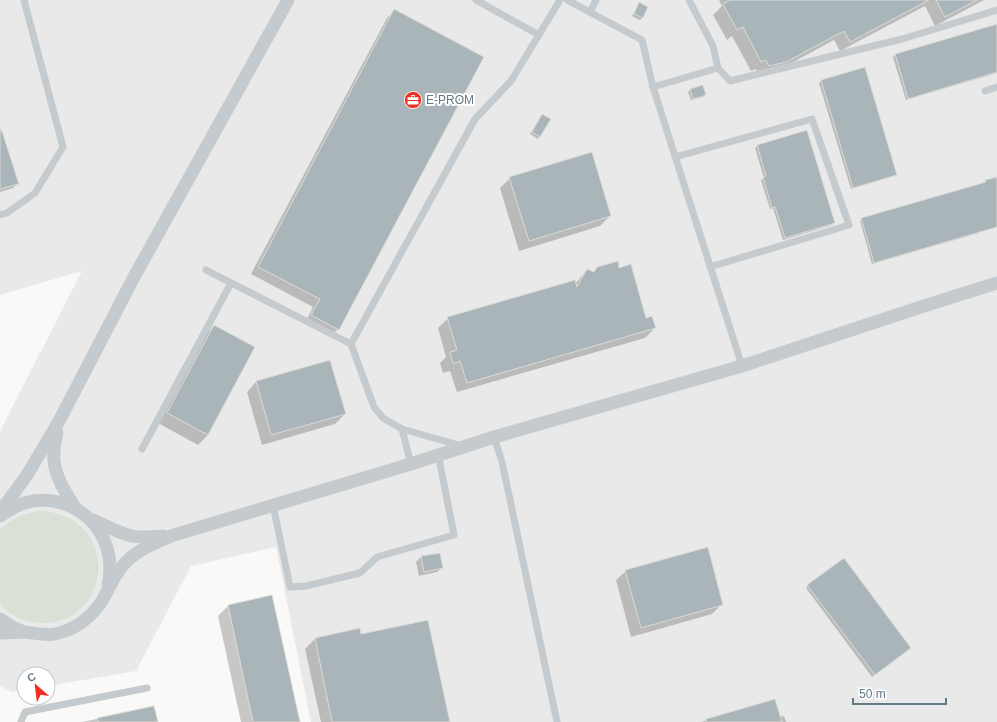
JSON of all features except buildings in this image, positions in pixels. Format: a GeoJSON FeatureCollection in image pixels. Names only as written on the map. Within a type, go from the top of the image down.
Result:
{"type":"FeatureCollection","features":[{"type":"Feature","properties":{"kind":"street"},"geometry":{"type":"LineString","coordinates":[[0,512],[26,475],[58,423],[134,277],[288,0]]}},
{"type":"Feature","properties":{"kind":"street"},"geometry":{"type":"LineString","coordinates":[[0,619],[12,627],[25,632],[40,635],[54,634],[68,630],[81,624],[92,614],[115,576],[126,562],[150,546],[174,535],[411,464],[464,446],[742,366],[997,283]]}},
{"type":"Feature","properties":{"kind":"street"},"geometry":{"type":"LineString","coordinates":[[58,423],[54,460],[58,478],[65,493],[76,509]]}},
{"type":"Feature","properties":{"kind":"street"},"geometry":{"type":"LineString","coordinates":[[0,516],[23,503],[38,501],[52,501],[65,504],[76,509],[88,518],[100,532],[108,548],[111,562],[107,590]]}},
{"type":"Feature","properties":{"kind":"street"},"geometry":{"type":"LineString","coordinates":[[88,518],[132,536],[148,537],[174,535]]}},
{"type":"Feature","properties":{"kind":"street"},"geometry":{"type":"LineString","coordinates":[[0,633],[25,632]]}},
{"type":"Feature","properties":{"kind":"lane"},"geometry":{"type":"LineString","coordinates":[[0,215],[7,213],[35,193],[63,147],[24,0]]}},
{"type":"Feature","properties":{"kind":"lane"},"geometry":{"type":"LineString","coordinates":[[476,0],[539,35]]}},
{"type":"Feature","properties":{"kind":"lane"},"geometry":{"type":"LineString","coordinates":[[351,344],[475,119],[511,81],[560,0]]}},
{"type":"Feature","properties":{"kind":"lane"},"geometry":{"type":"LineString","coordinates":[[567,0],[642,40],[653,87],[742,366]]}},
{"type":"Feature","properties":{"kind":"lane"},"geometry":{"type":"LineString","coordinates":[[590,12],[596,0]]}},
{"type":"Feature","properties":{"kind":"lane"},"geometry":{"type":"LineString","coordinates":[[690,0],[713,46],[718,68],[730,81],[902,39],[997,10]]}},
{"type":"Feature","properties":{"kind":"lane"},"geometry":{"type":"LineString","coordinates":[[653,87],[718,68]]}},
{"type":"Feature","properties":{"kind":"lane"},"geometry":{"type":"LineString","coordinates":[[985,91],[997,88]]}},
{"type":"Feature","properties":{"kind":"lane"},"geometry":{"type":"LineString","coordinates":[[675,157],[812,119],[849,225],[710,267]]}},
{"type":"Feature","properties":{"kind":"lane"},"geometry":{"type":"LineString","coordinates":[[206,270],[351,344],[374,407],[383,418],[402,429],[464,446]]}},
{"type":"Feature","properties":{"kind":"lane"},"geometry":{"type":"LineString","coordinates":[[142,449],[231,283]]}},
{"type":"Feature","properties":{"kind":"lane"},"geometry":{"type":"LineString","coordinates":[[402,429],[411,464]]}},
{"type":"Feature","properties":{"kind":"lane"},"geometry":{"type":"LineString","coordinates":[[494,438],[502,462],[557,722]]}},
{"type":"Feature","properties":{"kind":"lane"},"geometry":{"type":"LineString","coordinates":[[273,505],[290,587],[306,586],[360,573],[377,557],[454,535],[438,454]]}},
{"type":"Feature","properties":{"kind":"lane"},"geometry":{"type":"LineString","coordinates":[[22,722],[26,712],[147,688]]}},
{"type":"Feature","properties":{"kind":"shaded area"},"geometry":{"type":"Polygon","coordinates":[[[0,0],[997,0],[997,722],[311,722],[276,547],[191,566],[136,671],[56,685],[56,666],[16,666],[16,691],[12,692],[0,686],[0,431],[82,271],[0,295],[0,0]]]}},
{"type":"Feature","properties":{"kind":"shaded area"},"geometry":{"type":"Polygon","coordinates":[[[42,511],[67,517],[85,531],[95,549],[98,569],[94,589],[84,606],[67,618],[37,623],[25,621],[9,612],[0,604],[0,530],[19,516],[42,511]]]}},
{"type":"Feature","properties":{"kind":"place","name":"E-PROM"},"geometry":{"type":"Point","coordinates":[413,100]}}]}
